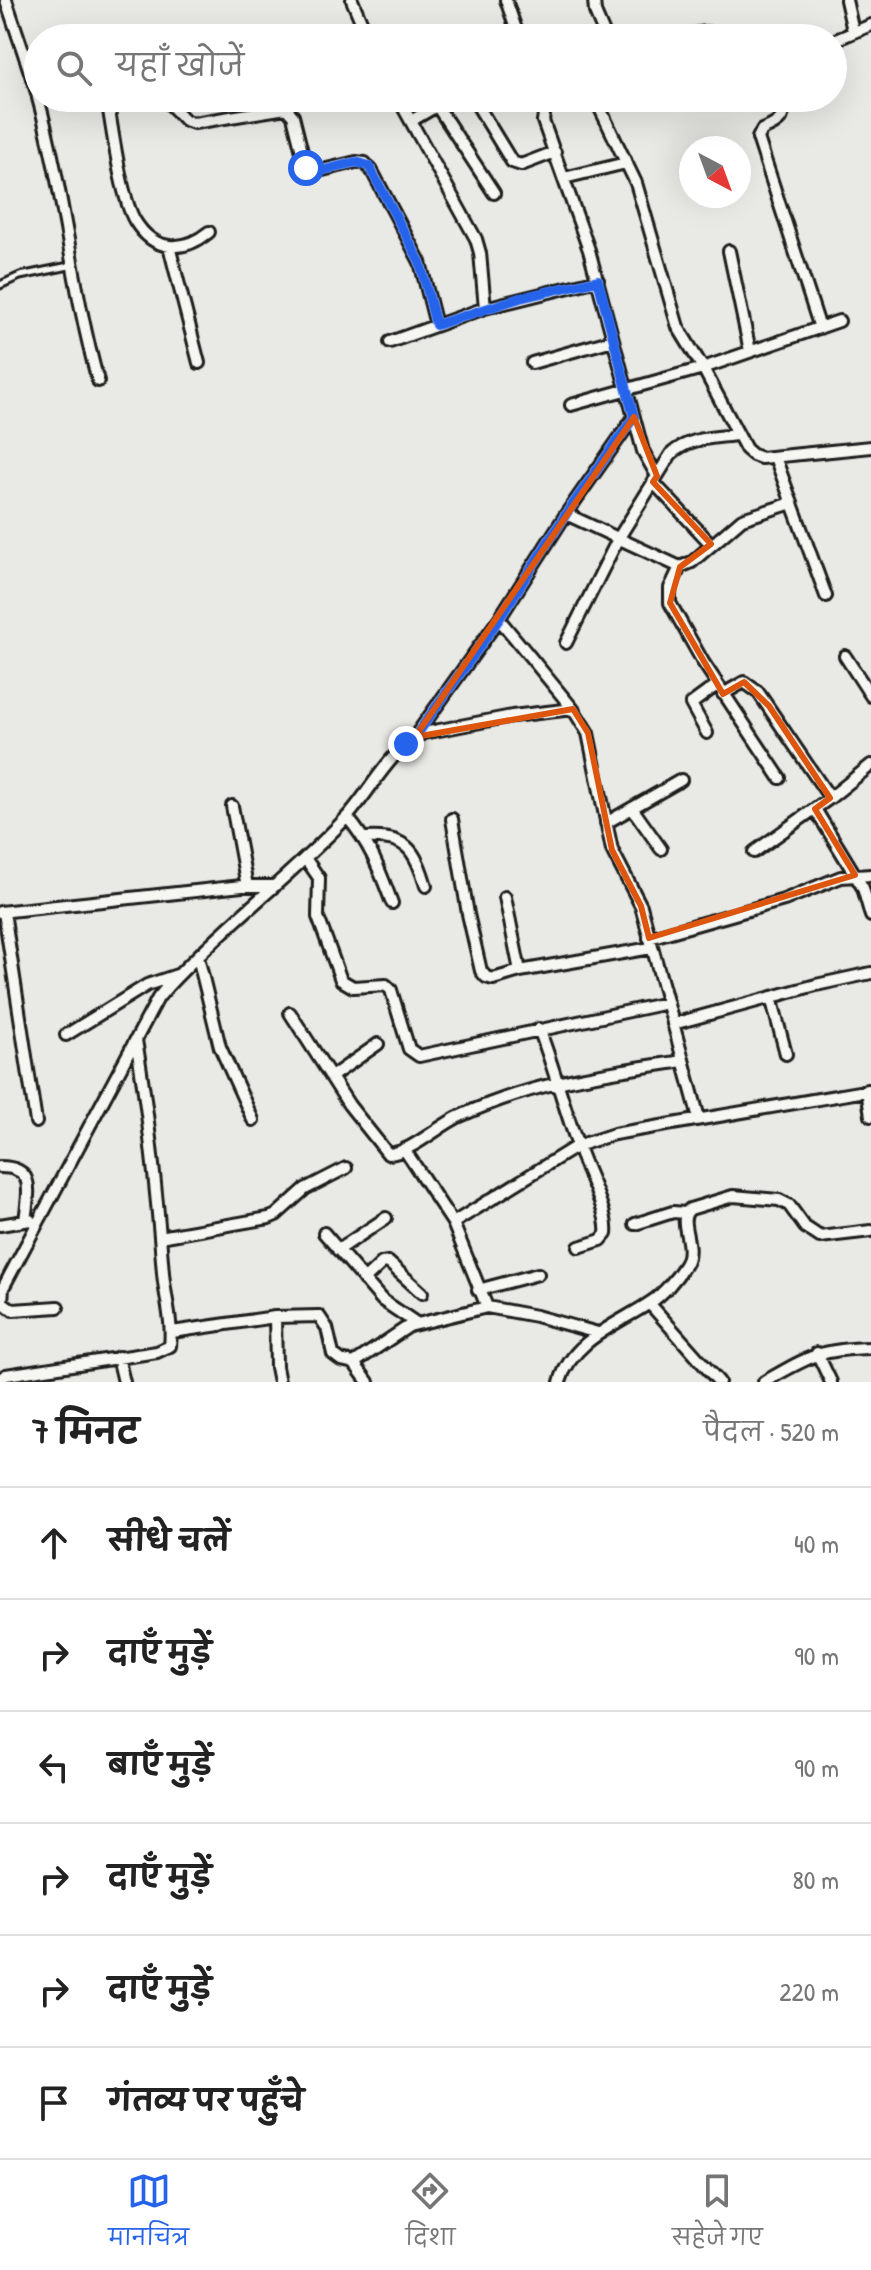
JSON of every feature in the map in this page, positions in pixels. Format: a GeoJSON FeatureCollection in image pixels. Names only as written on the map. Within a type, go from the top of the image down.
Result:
{"type":"FeatureCollection","features":[{"type":"Feature","properties":{"kind":"street"},"geometry":{"type":"LineString","coordinates":[[6,0],[24,53]]}},
{"type":"Feature","properties":{"kind":"street"},"geometry":{"type":"LineString","coordinates":[[352,0],[362,24]]}},
{"type":"Feature","properties":{"kind":"street"},"geometry":{"type":"LineString","coordinates":[[506,0],[514,24]]}},
{"type":"Feature","properties":{"kind":"street"},"geometry":{"type":"LineString","coordinates":[[594,0],[600,24]]}},
{"type":"Feature","properties":{"kind":"street"},"geometry":{"type":"LineString","coordinates":[[846,0],[853,31]]}},
{"type":"Feature","properties":{"kind":"street"},"geometry":{"type":"LineString","coordinates":[[847,34],[871,25]]}},
{"type":"Feature","properties":{"kind":"street"},"geometry":{"type":"LineString","coordinates":[[42,112],[98,381]]}},
{"type":"Feature","properties":{"kind":"street"},"geometry":{"type":"LineString","coordinates":[[110,112],[134,218],[148,235],[169,246],[180,247],[209,232]]}},
{"type":"Feature","properties":{"kind":"street"},"geometry":{"type":"LineString","coordinates":[[177,112],[185,120],[194,123],[261,112]]}},
{"type":"Feature","properties":{"kind":"street"},"geometry":{"type":"LineString","coordinates":[[290,112],[310,173],[356,162],[369,166],[420,262],[436,325]]}},
{"type":"Feature","properties":{"kind":"street"},"geometry":{"type":"LineString","coordinates":[[406,112],[476,239],[485,308]]}},
{"type":"Feature","properties":{"kind":"street"},"geometry":{"type":"LineString","coordinates":[[411,121],[427,112]]}},
{"type":"Feature","properties":{"kind":"street"},"geometry":{"type":"LineString","coordinates":[[441,112],[494,193]]}},
{"type":"Feature","properties":{"kind":"street"},"geometry":{"type":"LineString","coordinates":[[482,112],[507,154],[517,164],[527,164],[555,152]]}},
{"type":"Feature","properties":{"kind":"street"},"geometry":{"type":"LineString","coordinates":[[544,112],[598,280],[645,457],[655,479],[711,544]]}},
{"type":"Feature","properties":{"kind":"street"},"geometry":{"type":"LineString","coordinates":[[602,112],[645,210],[678,327],[737,435],[753,455],[761,458],[871,447]]}},
{"type":"Feature","properties":{"kind":"street"},"geometry":{"type":"LineString","coordinates":[[783,112],[778,123],[762,130],[758,138],[820,328]]}},
{"type":"Feature","properties":{"kind":"street"},"geometry":{"type":"LineString","coordinates":[[564,178],[626,163]]}},
{"type":"Feature","properties":{"kind":"street"},"geometry":{"type":"LineString","coordinates":[[169,246],[199,363]]}},
{"type":"Feature","properties":{"kind":"street"},"geometry":{"type":"LineString","coordinates":[[729,251],[750,351]]}},
{"type":"Feature","properties":{"kind":"street"},"geometry":{"type":"LineString","coordinates":[[390,342],[485,308],[598,280]]}},
{"type":"Feature","properties":{"kind":"street"},"geometry":{"type":"LineString","coordinates":[[571,405],[703,368],[839,321]]}},
{"type":"Feature","properties":{"kind":"street"},"geometry":{"type":"LineString","coordinates":[[532,363],[613,340]]}},
{"type":"Feature","properties":{"kind":"street"},"geometry":{"type":"LineString","coordinates":[[58,1307],[13,1310],[2,1302],[3,1288],[158,998],[179,974],[347,817],[415,737],[499,619],[566,514],[634,417]]}},
{"type":"Feature","properties":{"kind":"street"},"geometry":{"type":"LineString","coordinates":[[566,643],[618,539],[671,454],[694,440],[737,435]]}},
{"type":"Feature","properties":{"kind":"street"},"geometry":{"type":"LineString","coordinates":[[775,457],[826,596]]}},
{"type":"Feature","properties":{"kind":"street"},"geometry":{"type":"LineString","coordinates":[[780,778],[720,689],[670,603],[670,588],[680,567],[692,562],[750,515],[792,503]]}},
{"type":"Feature","properties":{"kind":"street"},"geometry":{"type":"LineString","coordinates":[[566,514],[680,567]]}},
{"type":"Feature","properties":{"kind":"street"},"geometry":{"type":"LineString","coordinates":[[499,619],[573,709],[588,733],[612,850],[641,906],[699,1118]]}},
{"type":"Feature","properties":{"kind":"street"},"geometry":{"type":"LineString","coordinates":[[845,656],[871,696]]}},
{"type":"Feature","properties":{"kind":"street"},"geometry":{"type":"LineString","coordinates":[[707,733],[691,704],[720,689],[744,682],[758,692],[830,798]]}},
{"type":"Feature","properties":{"kind":"street"},"geometry":{"type":"LineString","coordinates":[[415,737],[512,716],[573,709]]}},
{"type":"Feature","properties":{"kind":"street"},"geometry":{"type":"LineString","coordinates":[[754,852],[871,765]]}},
{"type":"Feature","properties":{"kind":"street"},"geometry":{"type":"LineString","coordinates":[[606,823],[681,780]]}},
{"type":"Feature","properties":{"kind":"street"},"geometry":{"type":"LineString","coordinates":[[232,806],[247,886]]}},
{"type":"Feature","properties":{"kind":"street"},"geometry":{"type":"LineString","coordinates":[[632,808],[661,849]]}},
{"type":"Feature","properties":{"kind":"street"},"geometry":{"type":"LineString","coordinates":[[815,809],[863,888],[871,916]]}},
{"type":"Feature","properties":{"kind":"street"},"geometry":{"type":"LineString","coordinates":[[347,817],[366,838],[392,903]]}},
{"type":"Feature","properties":{"kind":"street"},"geometry":{"type":"LineString","coordinates":[[452,819],[481,971],[493,979],[650,943],[784,900],[841,877],[871,875]]}},
{"type":"Feature","properties":{"kind":"street"},"geometry":{"type":"LineString","coordinates":[[366,838],[394,838],[403,844],[415,856],[426,886]]}},
{"type":"Feature","properties":{"kind":"street"},"geometry":{"type":"LineString","coordinates":[[305,858],[319,878],[318,917],[341,980],[353,987],[386,985],[391,990],[409,1049],[414,1054],[419,1056],[667,1003]]}},
{"type":"Feature","properties":{"kind":"street"},"geometry":{"type":"LineString","coordinates":[[36,1122],[2,912],[247,886],[275,886]]}},
{"type":"Feature","properties":{"kind":"street"},"geometry":{"type":"LineString","coordinates":[[505,897],[520,971]]}},
{"type":"Feature","properties":{"kind":"street"},"geometry":{"type":"LineString","coordinates":[[198,957],[220,1047],[253,1120]]}},
{"type":"Feature","properties":{"kind":"street"},"geometry":{"type":"LineString","coordinates":[[673,1024],[871,973]]}},
{"type":"Feature","properties":{"kind":"street"},"geometry":{"type":"LineString","coordinates":[[66,1035],[147,985],[179,974]]}},
{"type":"Feature","properties":{"kind":"street"},"geometry":{"type":"LineString","coordinates":[[771,997],[786,1054]]}},
{"type":"Feature","properties":{"kind":"street"},"geometry":{"type":"LineString","coordinates":[[290,1013],[384,1151],[394,1154],[444,1124],[493,1101],[559,1081],[683,1061]]}},
{"type":"Feature","properties":{"kind":"street"},"geometry":{"type":"LineString","coordinates":[[539,1029],[607,1227],[601,1240],[579,1247]]}},
{"type":"Feature","properties":{"kind":"street"},"geometry":{"type":"LineString","coordinates":[[0,1379],[6,1375],[165,1350],[170,1346],[172,1332],[165,1297],[152,1137],[136,1040]]}},
{"type":"Feature","properties":{"kind":"street"},"geometry":{"type":"LineString","coordinates":[[331,1077],[378,1044]]}},
{"type":"Feature","properties":{"kind":"street"},"geometry":{"type":"LineString","coordinates":[[453,1223],[577,1146],[631,1130],[869,1090],[871,1116]]}},
{"type":"Feature","properties":{"kind":"street"},"geometry":{"type":"LineString","coordinates":[[404,1149],[453,1223],[487,1307]]}},
{"type":"Feature","properties":{"kind":"street"},"geometry":{"type":"LineString","coordinates":[[0,1167],[15,1167],[25,1175],[29,1187],[25,1221]]}},
{"type":"Feature","properties":{"kind":"street"},"geometry":{"type":"LineString","coordinates":[[160,1237],[269,1218],[305,1189],[346,1168]]}},
{"type":"Feature","properties":{"kind":"street"},"geometry":{"type":"LineString","coordinates":[[635,1224],[673,1212],[685,1213],[725,1197],[770,1199],[789,1205],[805,1227],[820,1237],[871,1231]]}},
{"type":"Feature","properties":{"kind":"street"},"geometry":{"type":"LineString","coordinates":[[560,1382],[565,1368],[598,1333],[649,1303],[662,1292],[689,1257],[685,1213]]}},
{"type":"Feature","properties":{"kind":"street"},"geometry":{"type":"LineString","coordinates":[[338,1250],[386,1218]]}},
{"type":"Feature","properties":{"kind":"street"},"geometry":{"type":"LineString","coordinates":[[0,1225],[40,1219]]}},
{"type":"Feature","properties":{"kind":"street"},"geometry":{"type":"LineString","coordinates":[[324,1233],[382,1300],[416,1323]]}},
{"type":"Feature","properties":{"kind":"street"},"geometry":{"type":"LineString","coordinates":[[364,1280],[382,1263],[388,1262],[422,1293]]}},
{"type":"Feature","properties":{"kind":"street"},"geometry":{"type":"LineString","coordinates":[[478,1290],[538,1274]]}},
{"type":"Feature","properties":{"kind":"street"},"geometry":{"type":"LineString","coordinates":[[649,1303],[719,1382]]}},
{"type":"Feature","properties":{"kind":"street"},"geometry":{"type":"LineString","coordinates":[[354,1363],[416,1323],[487,1307],[598,1333]]}},
{"type":"Feature","properties":{"kind":"street"},"geometry":{"type":"LineString","coordinates":[[172,1332],[275,1317],[319,1316],[327,1328],[333,1354],[354,1363],[368,1382]]}},
{"type":"Feature","properties":{"kind":"street"},"geometry":{"type":"LineString","coordinates":[[275,1317],[279,1382]]}},
{"type":"Feature","properties":{"kind":"street"},"geometry":{"type":"LineString","coordinates":[[764,1382],[817,1353],[871,1348]]}},
{"type":"Feature","properties":{"kind":"street"},"geometry":{"type":"LineString","coordinates":[[817,1353],[831,1382]]}},
{"type":"Feature","properties":{"kind":"street"},"geometry":{"type":"LineString","coordinates":[[118,1357],[124,1382]]}},
{"type":"Feature","properties":{"kind":"lane"},"geometry":{"type":"LineString","coordinates":[[0,285],[20,276],[75,264]]}},
{"type":"Feature","properties":{"kind":"highlighted area"},"geometry":{"type":"Polygon","coordinates":[[[634,417],[657,476],[653,482],[711,544],[680,567],[670,603],[723,694],[744,682],[769,706],[830,798],[815,809],[855,875],[649,938],[641,906],[612,850],[588,733],[573,709],[415,737],[634,417]]]}},
{"type":"Feature","properties":{"kind":"route"},"geometry":{"type":"LineString","coordinates":[[306,168],[313,173],[356,162],[369,166],[420,262],[436,325],[520,298],[598,280],[634,417],[566,514],[499,619],[415,737],[406,744]]}}]}
